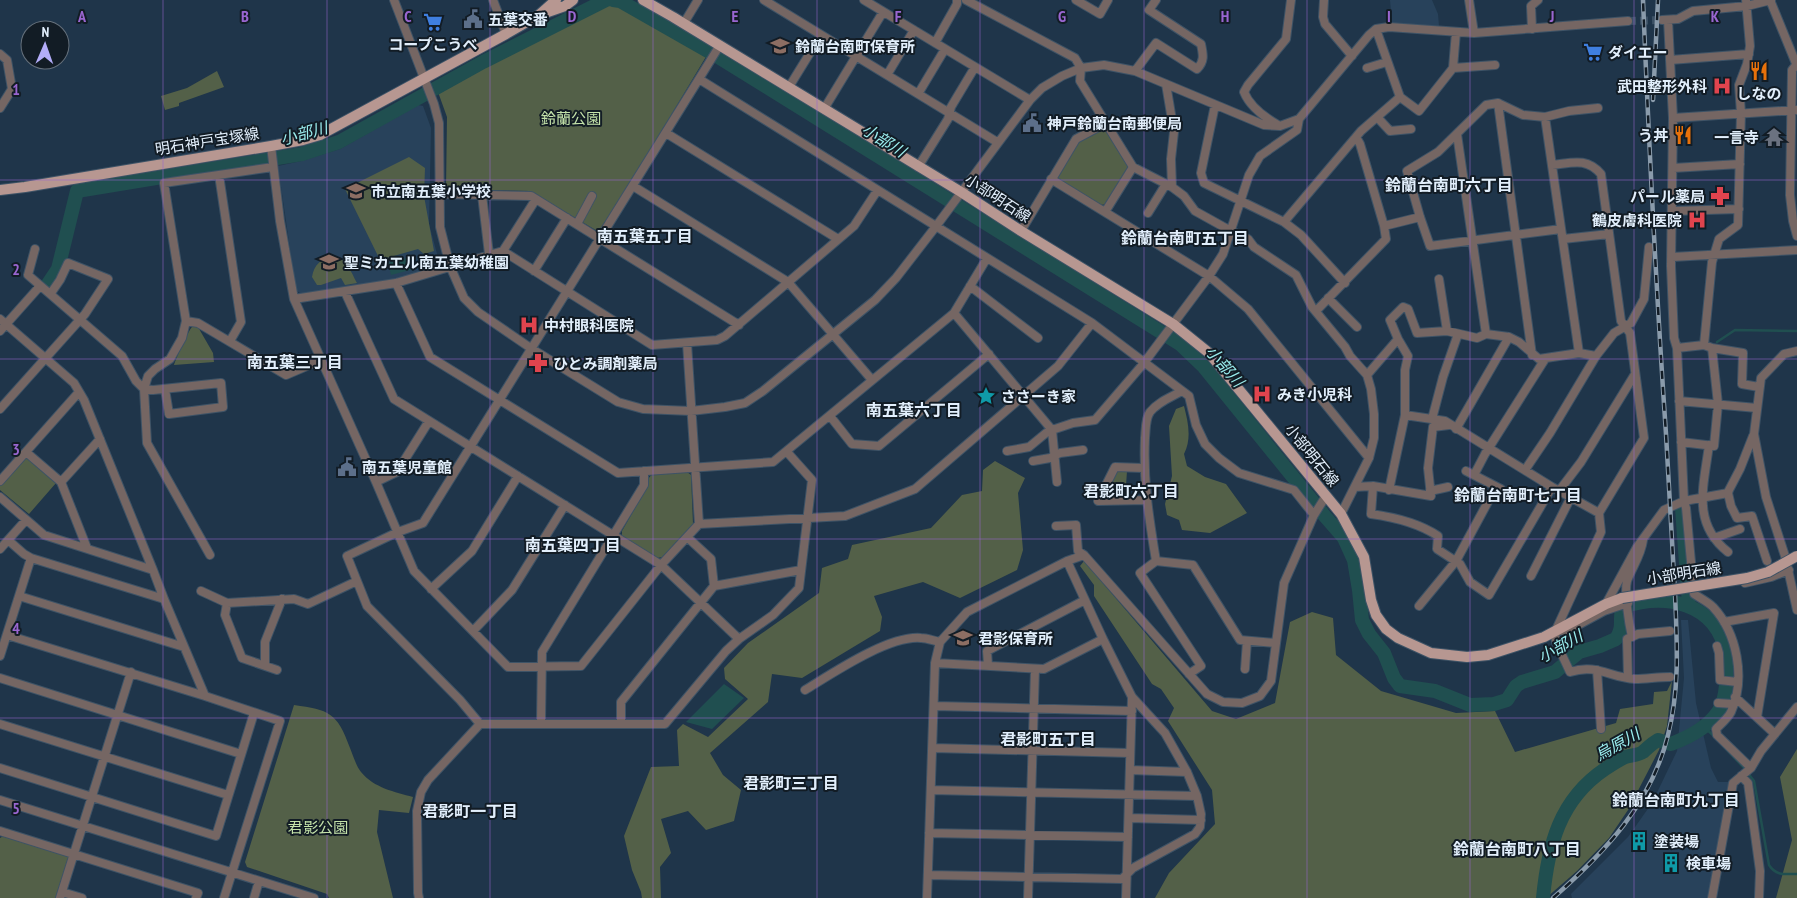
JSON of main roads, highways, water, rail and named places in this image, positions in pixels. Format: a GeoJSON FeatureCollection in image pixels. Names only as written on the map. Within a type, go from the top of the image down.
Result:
{"type":"FeatureCollection","features":[{"type":"Feature","properties":{"kind":"main road","name":"明石神戸宝塚線"},"geometry":{"type":"LineString","coordinates":[[0,190],[271,149],[320,134],[425,82],[539,14],[556,0]]}},
{"type":"Feature","properties":{"kind":"main road","name":"明石神戸宝塚線"},"geometry":{"type":"LineString","coordinates":[[539,14],[565,6],[574,0]]}},
{"type":"Feature","properties":{"kind":"main road","name":"小部明石線"},"geometry":{"type":"LineString","coordinates":[[643,0],[673,16],[719,47],[789,87],[918,167],[958,196],[1021,231],[1209,353],[1324,500],[1341,514],[1364,557],[1371,600],[1376,615],[1386,629],[1405,642],[1431,653],[1458,656],[1474,656],[1499,652],[1555,632],[1606,604],[1747,578],[1768,572],[1797,556]]}},
{"type":"Feature","properties":{"kind":"main road","name":"小部明石線"},"geometry":{"type":"LineString","coordinates":[[653,0],[673,16]]}},
{"type":"Feature","properties":{"kind":"waterway","name":"小部川"},"geometry":{"type":"LineString","coordinates":[[48,284],[58,269],[77,191],[302,154],[339,142],[483,62],[606,0]]}},
{"type":"Feature","properties":{"kind":"waterway","name":"小部川"},"geometry":{"type":"LineString","coordinates":[[613,0],[620,1],[720,58],[1180,344],[1204,367],[1344,538],[1354,560],[1362,620],[1369,634],[1384,653],[1394,678],[1400,686],[1435,691],[1470,705],[1494,704],[1507,700],[1516,686],[1522,682],[1555,672],[1579,652],[1616,639],[1621,626],[1623,607],[1655,601],[1671,602],[1700,612],[1712,622],[1720,636],[1726,653],[1725,693],[1718,712],[1703,727],[1690,735],[1671,744],[1658,740],[1641,753],[1625,757],[1589,781],[1566,810],[1559,826],[1548,860],[1543,898]]}},
{"type":"Feature","properties":{"kind":"waterway"},"geometry":{"type":"LineString","coordinates":[[1717,342],[1735,330],[1797,331]]}},
{"type":"Feature","properties":{"kind":"waterway"},"geometry":{"type":"LineString","coordinates":[[1682,508],[1689,605]]}},
{"type":"Feature","properties":{"kind":"waterway"},"geometry":{"type":"LineString","coordinates":[[1704,727],[1715,737]]}},
{"type":"Feature","properties":{"kind":"waterway"},"geometry":{"type":"LineString","coordinates":[[1725,748],[1754,781],[1769,865],[1778,873],[1797,874]]}},
{"type":"Feature","properties":{"kind":"tunnel"},"geometry":{"type":"LineString","coordinates":[[1628,21],[1662,20]]}},
{"type":"Feature","properties":{"kind":"railway"},"geometry":{"type":"LineString","coordinates":[[1553,898],[1591,863],[1624,825],[1638,805],[1660,760],[1668,735],[1676,682],[1675,594],[1650,163],[1643,0]]}},
{"type":"Feature","properties":{"kind":"railway"},"geometry":{"type":"LineString","coordinates":[[1653,100],[1658,0]]}},
{"type":"Feature","properties":{"kind":"place","name":"五葉交番"},"geometry":{"type":"Point","coordinates":[473,19]}},
{"type":"Feature","properties":{"kind":"place","name":"コープこうべ"},"geometry":{"type":"Point","coordinates":[433,22]}},
{"type":"Feature","properties":{"kind":"place","name":"鈴蘭台南町保育所"},"geometry":{"type":"Point","coordinates":[780,46]}},
{"type":"Feature","properties":{"kind":"place","name":"ダイエー"},"geometry":{"type":"Point","coordinates":[1593,52]}},
{"type":"Feature","properties":{"kind":"place","name":"しなの"},"geometry":{"type":"Point","coordinates":[1759,71]}},
{"type":"Feature","properties":{"kind":"place","name":"武田整形外科"},"geometry":{"type":"Point","coordinates":[1722,86]}},
{"type":"Feature","properties":{"kind":"place","name":"神戸鈴蘭台南郵便局"},"geometry":{"type":"Point","coordinates":[1032,123]}},
{"type":"Feature","properties":{"kind":"place","name":"う丼"},"geometry":{"type":"Point","coordinates":[1683,135]}},
{"type":"Feature","properties":{"kind":"place","name":"一言寺"},"geometry":{"type":"Point","coordinates":[1774,137]}},
{"type":"Feature","properties":{"kind":"place","name":"市立南五葉小学校"},"geometry":{"type":"Point","coordinates":[356,191]}},
{"type":"Feature","properties":{"kind":"place","name":"パール薬局"},"geometry":{"type":"Point","coordinates":[1720,196]}},
{"type":"Feature","properties":{"kind":"place","name":"鶴皮膚科医院"},"geometry":{"type":"Point","coordinates":[1697,220]}},
{"type":"Feature","properties":{"kind":"place","name":"聖ミカエル南五葉幼稚園"},"geometry":{"type":"Point","coordinates":[329,262]}},
{"type":"Feature","properties":{"kind":"place","name":"中村眼科医院"},"geometry":{"type":"Point","coordinates":[529,325]}},
{"type":"Feature","properties":{"kind":"place","name":"ひとみ調剤薬局"},"geometry":{"type":"Point","coordinates":[538,363]}},
{"type":"Feature","properties":{"kind":"place","name":"みき小児科"},"geometry":{"type":"Point","coordinates":[1262,394]}},
{"type":"Feature","properties":{"kind":"place","name":"ささーき家"},"geometry":{"type":"Point","coordinates":[986,396]}},
{"type":"Feature","properties":{"kind":"place","name":"南五葉児童館"},"geometry":{"type":"Point","coordinates":[347,467]}},
{"type":"Feature","properties":{"kind":"place","name":"君影保育所"},"geometry":{"type":"Point","coordinates":[963,638]}},
{"type":"Feature","properties":{"kind":"place","name":"塗装場"},"geometry":{"type":"Point","coordinates":[1639,841]}},
{"type":"Feature","properties":{"kind":"place","name":"検車場"},"geometry":{"type":"Point","coordinates":[1671,863]}},
{"type":"Feature","properties":{"kind":"district","name":"鈴蘭台南町六丁目"},"geometry":{"type":"Point","coordinates":[1449,185]}},
{"type":"Feature","properties":{"kind":"district","name":"南五葉五丁目"},"geometry":{"type":"Point","coordinates":[645,236]}},
{"type":"Feature","properties":{"kind":"district","name":"鈴蘭台南町五丁目"},"geometry":{"type":"Point","coordinates":[1185,238]}},
{"type":"Feature","properties":{"kind":"district","name":"南五葉三丁目"},"geometry":{"type":"Point","coordinates":[295,362]}},
{"type":"Feature","properties":{"kind":"district","name":"南五葉六丁目"},"geometry":{"type":"Point","coordinates":[914,410]}},
{"type":"Feature","properties":{"kind":"district","name":"君影町六丁目"},"geometry":{"type":"Point","coordinates":[1131,491]}},
{"type":"Feature","properties":{"kind":"district","name":"鈴蘭台南町七丁目"},"geometry":{"type":"Point","coordinates":[1518,495]}},
{"type":"Feature","properties":{"kind":"district","name":"南五葉四丁目"},"geometry":{"type":"Point","coordinates":[573,545]}},
{"type":"Feature","properties":{"kind":"district","name":"君影町五丁目"},"geometry":{"type":"Point","coordinates":[1048,739]}},
{"type":"Feature","properties":{"kind":"district","name":"君影町三丁目"},"geometry":{"type":"Point","coordinates":[791,783]}},
{"type":"Feature","properties":{"kind":"district","name":"鈴蘭台南町九丁目"},"geometry":{"type":"Point","coordinates":[1676,800]}},
{"type":"Feature","properties":{"kind":"district","name":"君影町一丁目"},"geometry":{"type":"Point","coordinates":[470,811]}},
{"type":"Feature","properties":{"kind":"district","name":"鈴蘭台南町八丁目"},"geometry":{"type":"Point","coordinates":[1517,849]}},
{"type":"Feature","properties":{"kind":"park label","name":"鈴蘭公園"},"geometry":{"type":"Point","coordinates":[571,118]}},
{"type":"Feature","properties":{"kind":"park label","name":"君影公園"},"geometry":{"type":"Point","coordinates":[318,827]}},
{"type":"Feature","properties":{"kind":"water label","name":"烏原川"},"geometry":{"type":"Point","coordinates":[1617,744]}}]}
